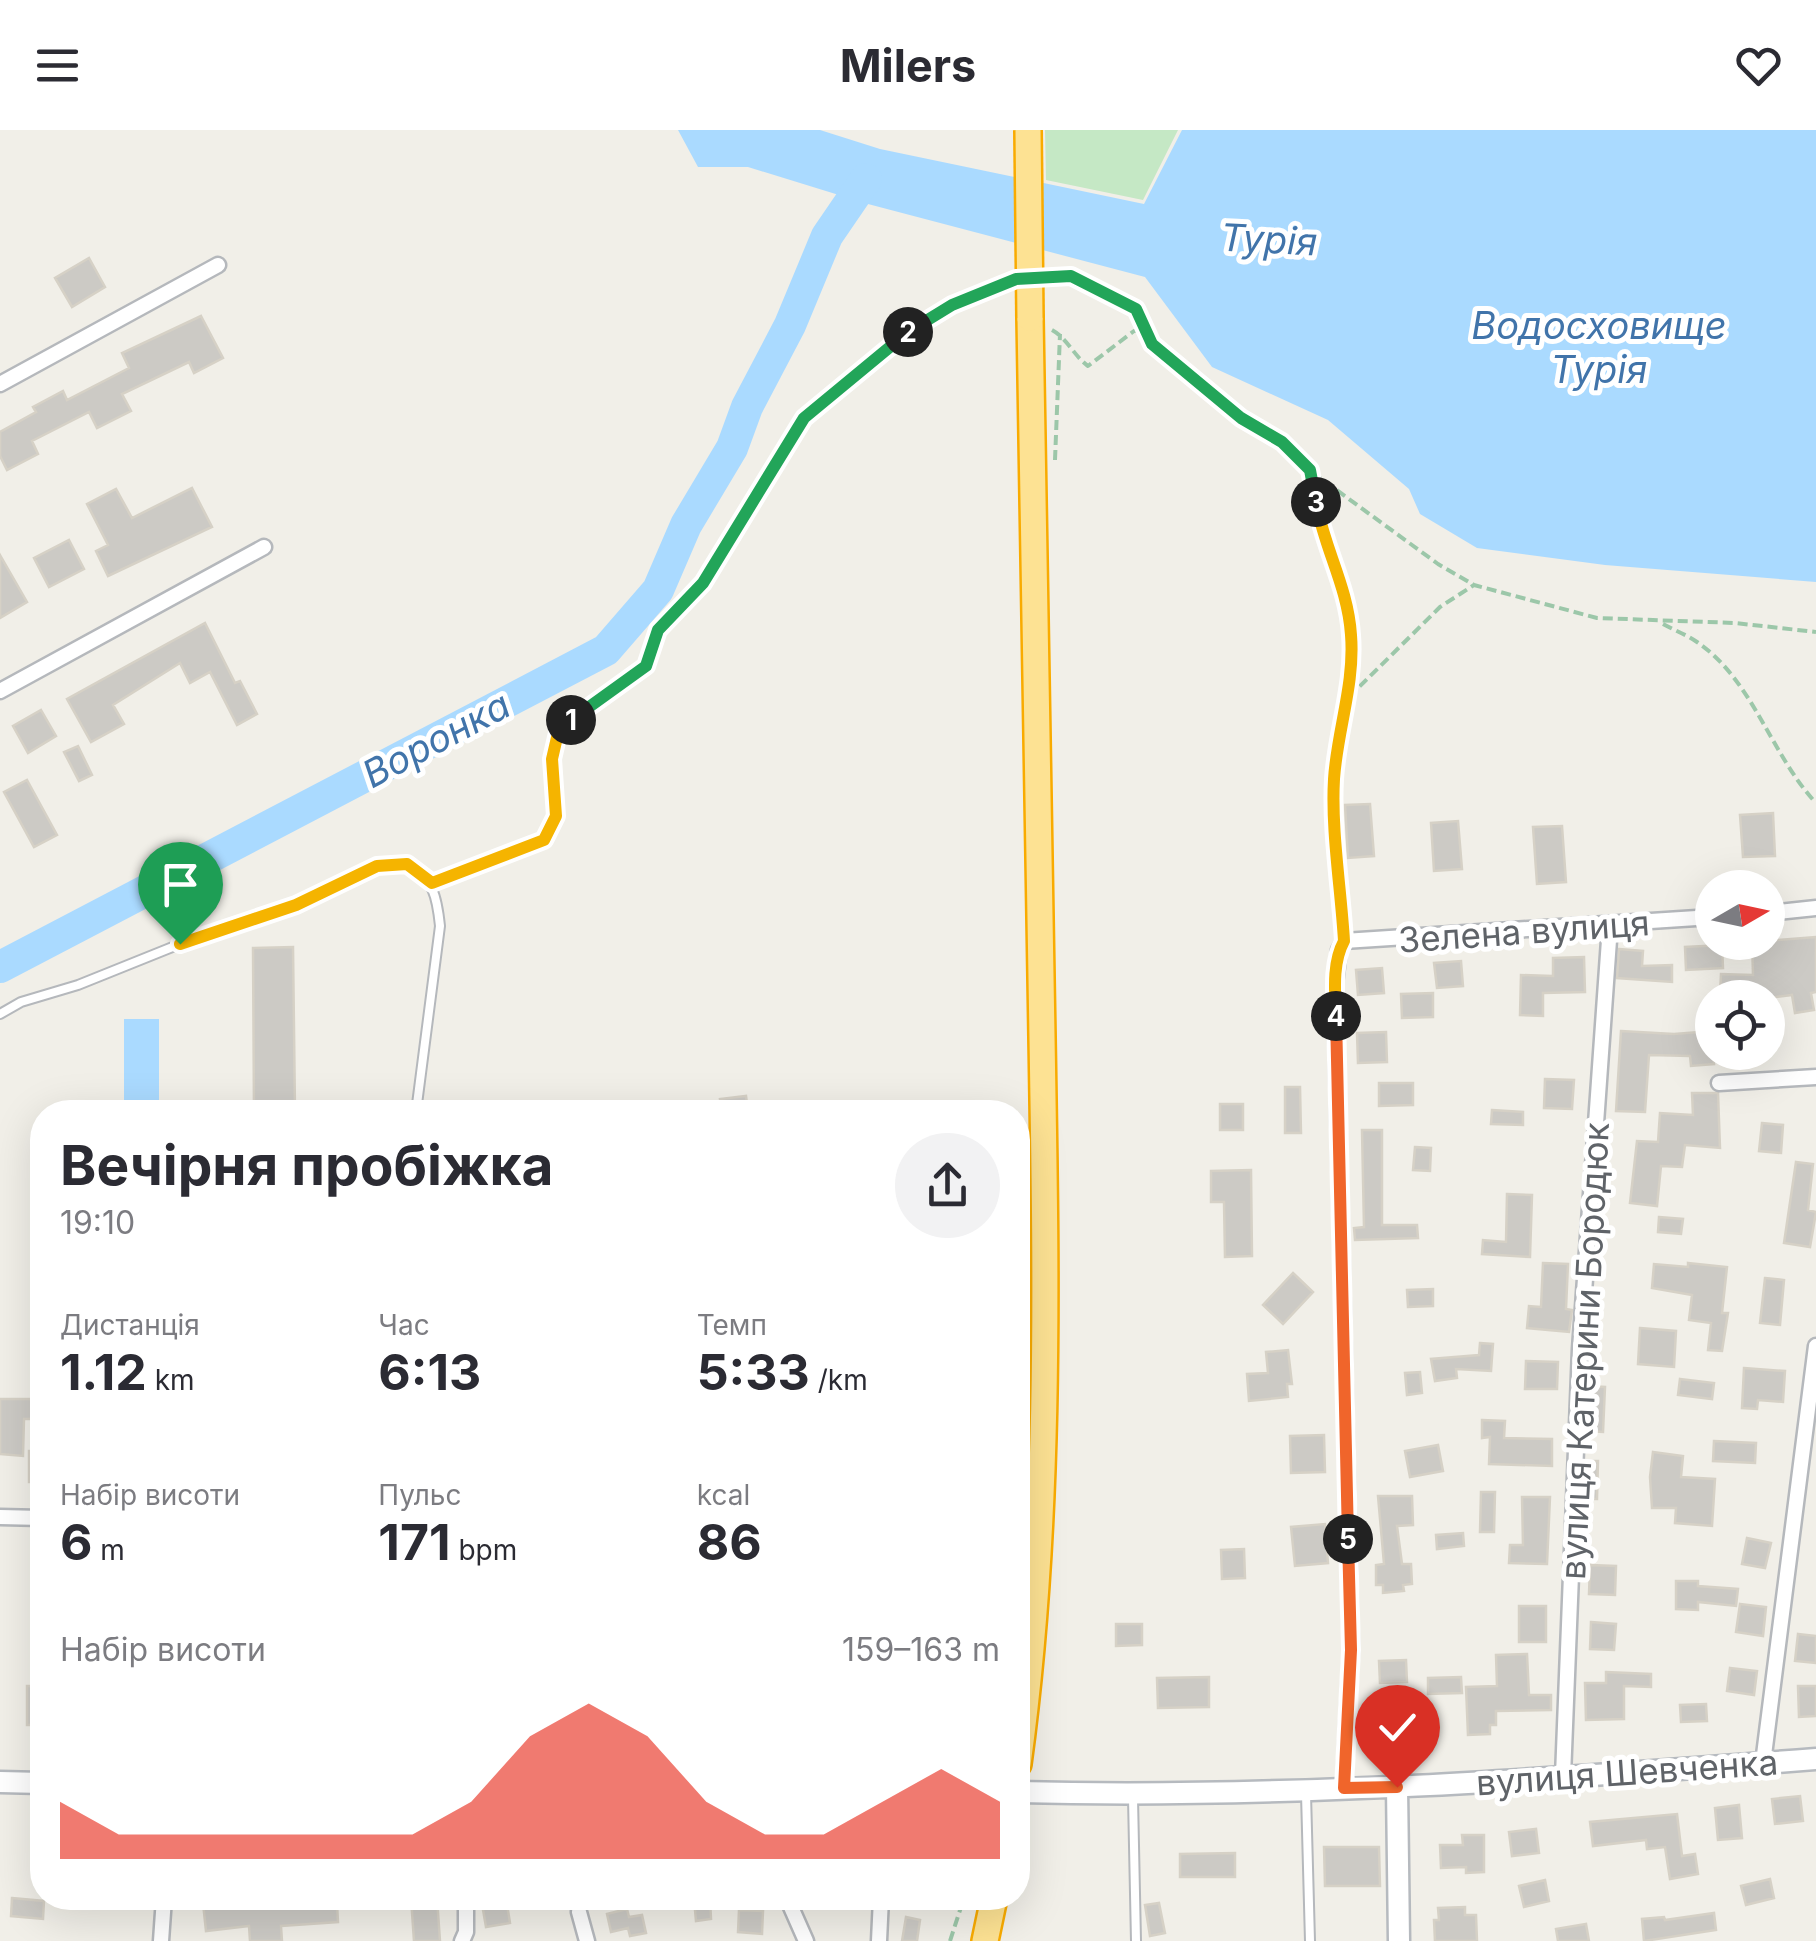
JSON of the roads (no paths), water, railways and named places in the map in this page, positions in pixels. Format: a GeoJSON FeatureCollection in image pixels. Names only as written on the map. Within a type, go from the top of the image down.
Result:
{"type":"FeatureCollection","features":[{"type":"Feature","properties":{"kind":"highway"},"geometry":{"type":"LineString","coordinates":[[1028,130],[1045,1204],[1042,1516],[1030,1678]]}},
{"type":"Feature","properties":{"kind":"highway"},"geometry":{"type":"LineString","coordinates":[[985,1941],[991,1910]]}},
{"type":"Feature","properties":{"kind":"street"},"geometry":{"type":"LineString","coordinates":[[0,384],[218,265]]}},
{"type":"Feature","properties":{"kind":"street"},"geometry":{"type":"LineString","coordinates":[[0,692],[264,547]]}},
{"type":"Feature","properties":{"kind":"street"},"geometry":{"type":"LineString","coordinates":[[1785,911],[1816,908]]}},
{"type":"Feature","properties":{"kind":"street","name":"Зелена вулиця"},"geometry":{"type":"LineString","coordinates":[[1344,1788],[1351,1650],[1335,984],[1339,950],[1344,941],[1695,919]]}},
{"type":"Feature","properties":{"kind":"street","name":"вулиця Катерини Бородюк"},"geometry":{"type":"LineString","coordinates":[[1563,1776],[1580,1348],[1610,926]]}},
{"type":"Feature","properties":{"kind":"street"},"geometry":{"type":"LineString","coordinates":[[1719,1083],[1816,1076]]}},
{"type":"Feature","properties":{"kind":"street"},"geometry":{"type":"LineString","coordinates":[[1763,1763],[1816,1346]]}},
{"type":"Feature","properties":{"kind":"street"},"geometry":{"type":"LineString","coordinates":[[0,1517],[30,1518]]}},
{"type":"Feature","properties":{"kind":"street","name":"вулиця Шевченка"},"geometry":{"type":"LineString","coordinates":[[1030,1792],[1397,1787],[1816,1758]]}},
{"type":"Feature","properties":{"kind":"street"},"geometry":{"type":"LineString","coordinates":[[0,1782],[30,1783]]}},
{"type":"Feature","properties":{"kind":"street"},"geometry":{"type":"LineString","coordinates":[[1397,1787],[1399,1941]]}},
{"type":"Feature","properties":{"kind":"street"},"geometry":{"type":"LineString","coordinates":[[161,1941],[163,1910]]}},
{"type":"Feature","properties":{"kind":"street"},"geometry":{"type":"LineString","coordinates":[[462,1941],[466,1910]]}},
{"type":"Feature","properties":{"kind":"street"},"geometry":{"type":"LineString","coordinates":[[792,1910],[806,1941]]}},
{"type":"Feature","properties":{"kind":"street"},"geometry":{"type":"LineString","coordinates":[[879,1941],[880,1910]]}},
{"type":"Feature","properties":{"kind":"street"},"geometry":{"type":"LineString","coordinates":[[580,1912],[587,1941]]}},
{"type":"Feature","properties":{"kind":"lane"},"geometry":{"type":"LineString","coordinates":[[0,1014],[21,1002],[296,905],[377,866],[407,864],[432,883],[440,926],[418,1100]]}},
{"type":"Feature","properties":{"kind":"lane"},"geometry":{"type":"LineString","coordinates":[[1306,1789],[1310,1941]]}},
{"type":"Feature","properties":{"kind":"lane"},"geometry":{"type":"LineString","coordinates":[[1133,1793],[1136,1941]]}},
{"type":"Feature","properties":{"kind":"water","name":"Водосховище Турія"},"geometry":{"type":"Polygon","coordinates":[[[678,130],[820,130],[880,149],[1144,204],[1182,130],[1816,130],[1816,582],[1605,565],[1477,548],[1420,514],[1409,489],[1328,420],[1212,367],[1145,277],[868,204],[748,167],[698,167],[678,130]]]}},
{"type":"Feature","properties":{"kind":"water"},"geometry":{"type":"Polygon","coordinates":[[[124,1019],[159,1019],[159,1100],[124,1100],[124,1019]]]}},
{"type":"Feature","properties":{"kind":"waterway","name":"Воронка"},"geometry":{"type":"LineString","coordinates":[[0,967],[606,650],[658,590],[686,525],[732,448],[747,407],[790,325],[827,236],[866,179]]}},
{"type":"Feature","properties":{"kind":"water label","name":"Турія"},"geometry":{"type":"Point","coordinates":[1269,239]}}]}
